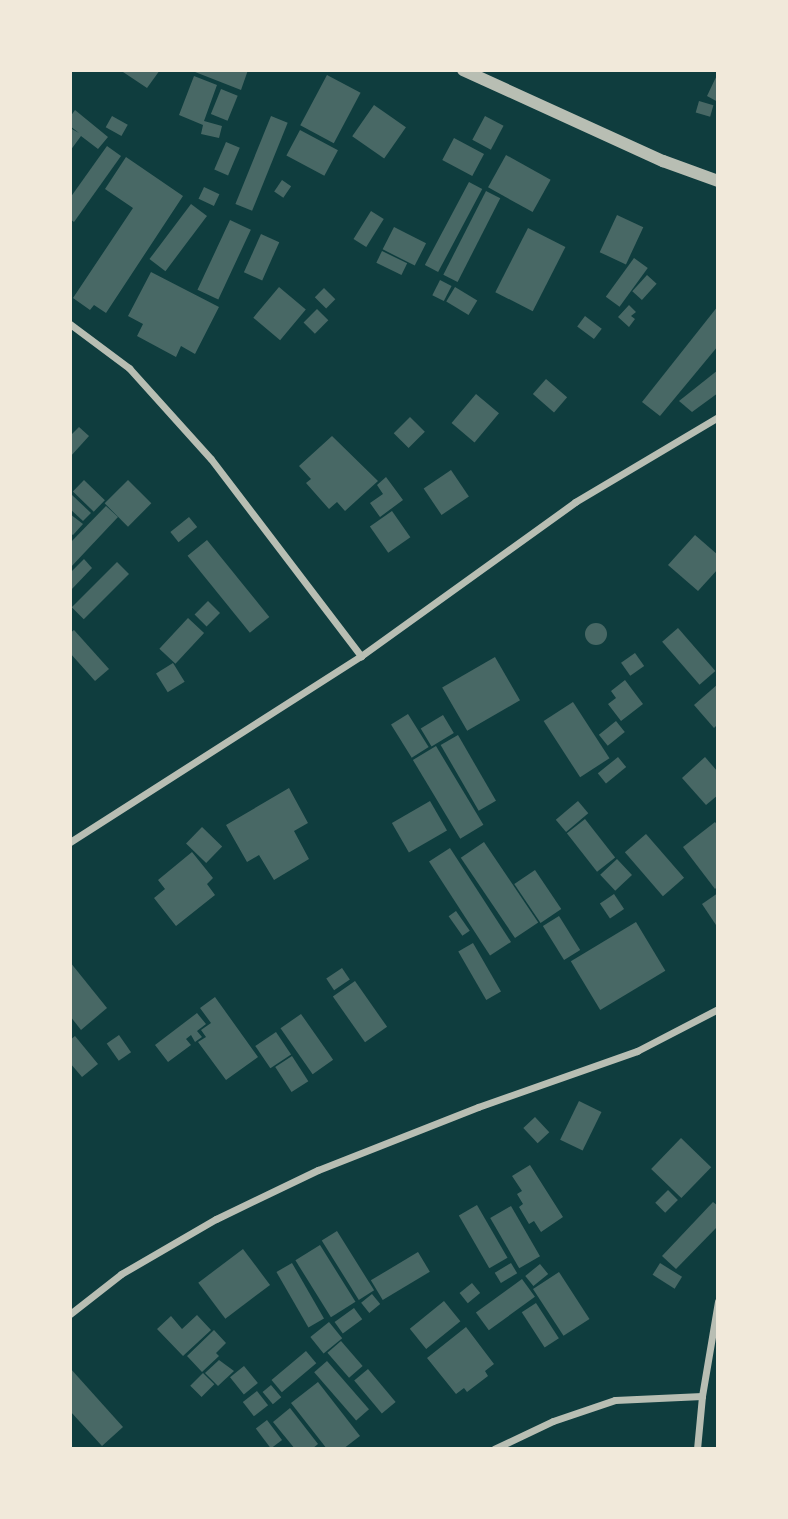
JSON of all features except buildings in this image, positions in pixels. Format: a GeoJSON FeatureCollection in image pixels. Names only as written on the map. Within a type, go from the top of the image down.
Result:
{"type":"FeatureCollection","features":[{"type":"Feature","properties":{"kind":"street"},"geometry":{"type":"LineString","coordinates":[[463,70],[663,161],[718,181]]}},
{"type":"Feature","properties":{"kind":"street"},"geometry":{"type":"LineString","coordinates":[[70,324],[129,368],[211,459],[361,656]]}},
{"type":"Feature","properties":{"kind":"street"},"geometry":{"type":"LineString","coordinates":[[70,842],[361,656],[575,502],[718,417]]}},
{"type":"Feature","properties":{"kind":"street"},"geometry":{"type":"LineString","coordinates":[[70,1314],[133,1267],[216,1219],[318,1170],[478,1107],[637,1051],[718,1009]]}},
{"type":"Feature","properties":{"kind":"street"},"geometry":{"type":"LineString","coordinates":[[697,1449],[702,1396],[718,1301]]}},
{"type":"Feature","properties":{"kind":"street"},"geometry":{"type":"LineString","coordinates":[[495,1449],[553,1421],[615,1400],[702,1396]]}}]}
